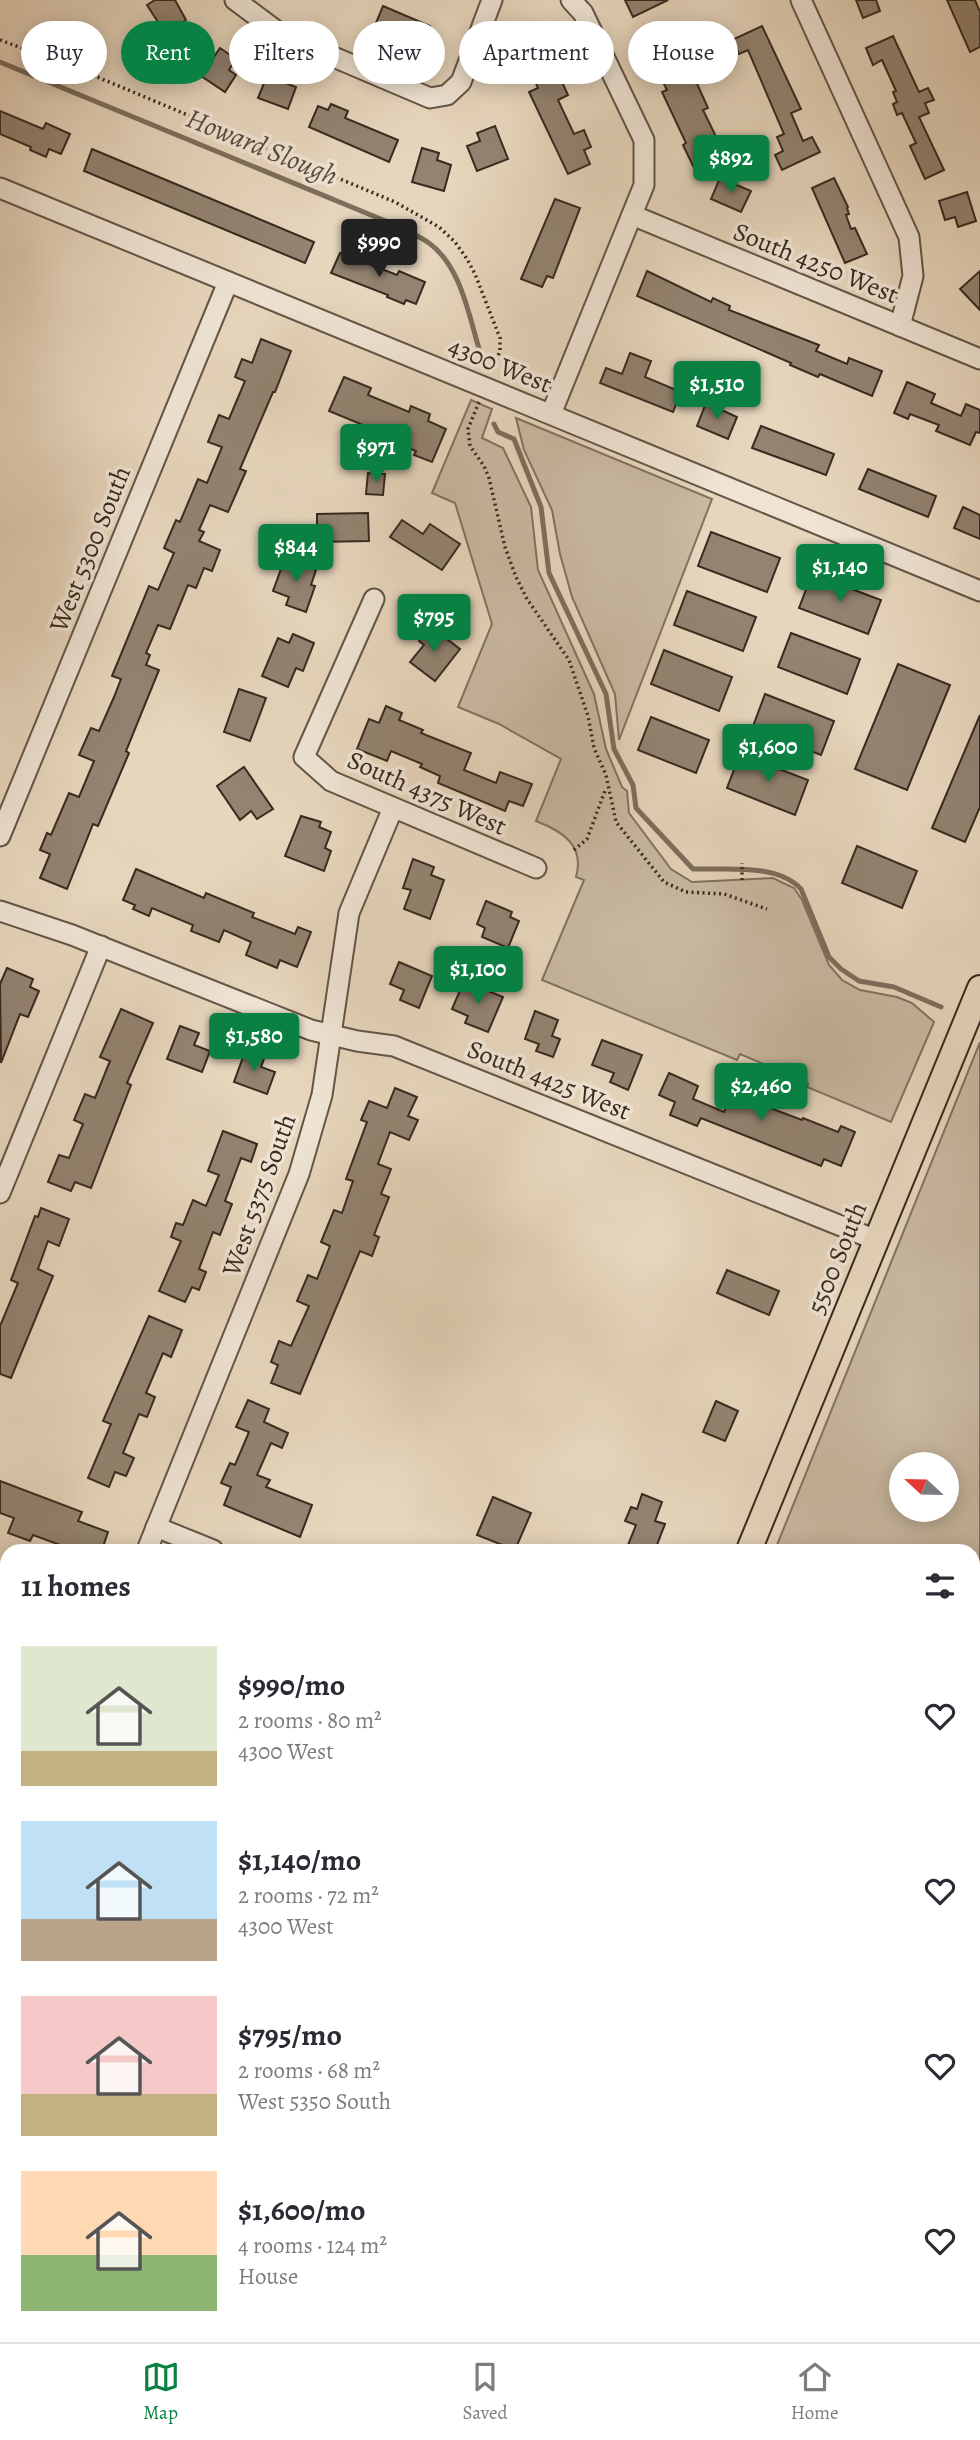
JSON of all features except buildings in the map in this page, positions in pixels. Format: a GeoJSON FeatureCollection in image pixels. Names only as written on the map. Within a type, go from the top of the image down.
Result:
{"type":"FeatureCollection","features":[{"type":"Feature","properties":{"kind":"main road","name":"5500 South"},"geometry":{"type":"LineString","coordinates":[[751,1544],[980,988]]}},
{"type":"Feature","properties":{"kind":"street"},"geometry":{"type":"LineString","coordinates":[[235,0],[282,35],[430,98],[447,95],[461,82],[492,0]]}},
{"type":"Feature","properties":{"kind":"street"},"geometry":{"type":"LineString","coordinates":[[551,414],[644,185],[644,140],[583,13],[571,0]]}},
{"type":"Feature","properties":{"kind":"street"},"geometry":{"type":"LineString","coordinates":[[801,0],[909,237],[913,276],[900,326]]}},
{"type":"Feature","properties":{"kind":"street","name":"4300 West"},"geometry":{"type":"LineString","coordinates":[[0,188],[980,591]]}},
{"type":"Feature","properties":{"kind":"street","name":"South 4250 West"},"geometry":{"type":"LineString","coordinates":[[632,215],[980,359]]}},
{"type":"Feature","properties":{"kind":"street","name":"West 5300 South"},"geometry":{"type":"LineString","coordinates":[[0,836],[229,282]]}},
{"type":"Feature","properties":{"kind":"street","name":"South 4375 West"},"geometry":{"type":"LineString","coordinates":[[374,598],[303,757],[331,781],[536,868]]}},
{"type":"Feature","properties":{"kind":"street","name":"West 5375 South"},"geometry":{"type":"LineString","coordinates":[[149,1544],[299,1174],[323,1095],[349,913],[393,808]]}},
{"type":"Feature","properties":{"kind":"street","name":"South 4425 West"},"geometry":{"type":"LineString","coordinates":[[0,911],[101,946],[311,1030],[394,1046],[876,1240]]}},
{"type":"Feature","properties":{"kind":"street"},"geometry":{"type":"LineString","coordinates":[[0,1193],[101,946]]}},
{"type":"Feature","properties":{"kind":"street"},"geometry":{"type":"LineString","coordinates":[[156,1527],[198,1544]]}},
{"type":"Feature","properties":{"kind":"path"},"geometry":{"type":"LineString","coordinates":[[0,40],[394,202],[439,227],[455,242],[467,259],[500,338],[500,351],[492,370]]}},
{"type":"Feature","properties":{"kind":"path"},"geometry":{"type":"LineString","coordinates":[[479,403],[468,429],[470,446],[489,478],[505,547],[516,577],[527,599],[569,660],[588,716],[594,748],[606,775],[606,786],[616,822],[664,882],[686,892],[724,894],[767,909]]}},
{"type":"Feature","properties":{"kind":"path"},"geometry":{"type":"LineString","coordinates":[[573,850],[587,839],[606,786]]}},
{"type":"Feature","properties":{"kind":"path"},"geometry":{"type":"LineString","coordinates":[[742,863],[742,880]]}},
{"type":"Feature","properties":{"kind":"path"},"geometry":{"type":"LineString","coordinates":[[686,892],[688,886]]}},
{"type":"Feature","properties":{"kind":"shaded area"},"geometry":{"type":"Polygon","coordinates":[[[471,400],[492,409],[482,438],[503,448],[531,507],[538,570],[594,694],[606,749],[622,787],[627,791],[629,813],[671,869],[692,882],[773,878],[794,888],[802,900],[829,965],[842,980],[860,990],[897,997],[912,1003],[934,1022],[891,1122],[807,1087],[808,1083],[740,1054],[737,1060],[542,980],[584,880],[576,877],[577,856],[569,841],[554,829],[536,821],[561,759],[499,724],[458,707],[492,624],[455,503],[432,493],[471,400]]]}},
{"type":"Feature","properties":{"kind":"shaded area"},"geometry":{"type":"Polygon","coordinates":[[[516,418],[712,499],[619,740],[615,694],[572,597],[552,510],[524,450],[516,418]]]}},
{"type":"Feature","properties":{"kind":"shaded area"},"geometry":{"type":"Polygon","coordinates":[[[980,1042],[980,1544],[777,1544],[980,1042]]]}},
{"type":"Feature","properties":{"kind":"waterway","name":"Howard Slough"},"geometry":{"type":"LineString","coordinates":[[0,62],[400,227],[426,241],[440,253],[457,279],[481,355]]}},
{"type":"Feature","properties":{"kind":"waterway","name":"Howard Slough"},"geometry":{"type":"LineString","coordinates":[[494,424],[498,432],[514,439],[541,507],[549,573],[606,694],[614,749],[633,785],[636,808],[693,869],[751,870],[779,875],[791,881],[801,889],[829,957],[841,969],[859,981],[894,987],[941,1007]]}}]}
